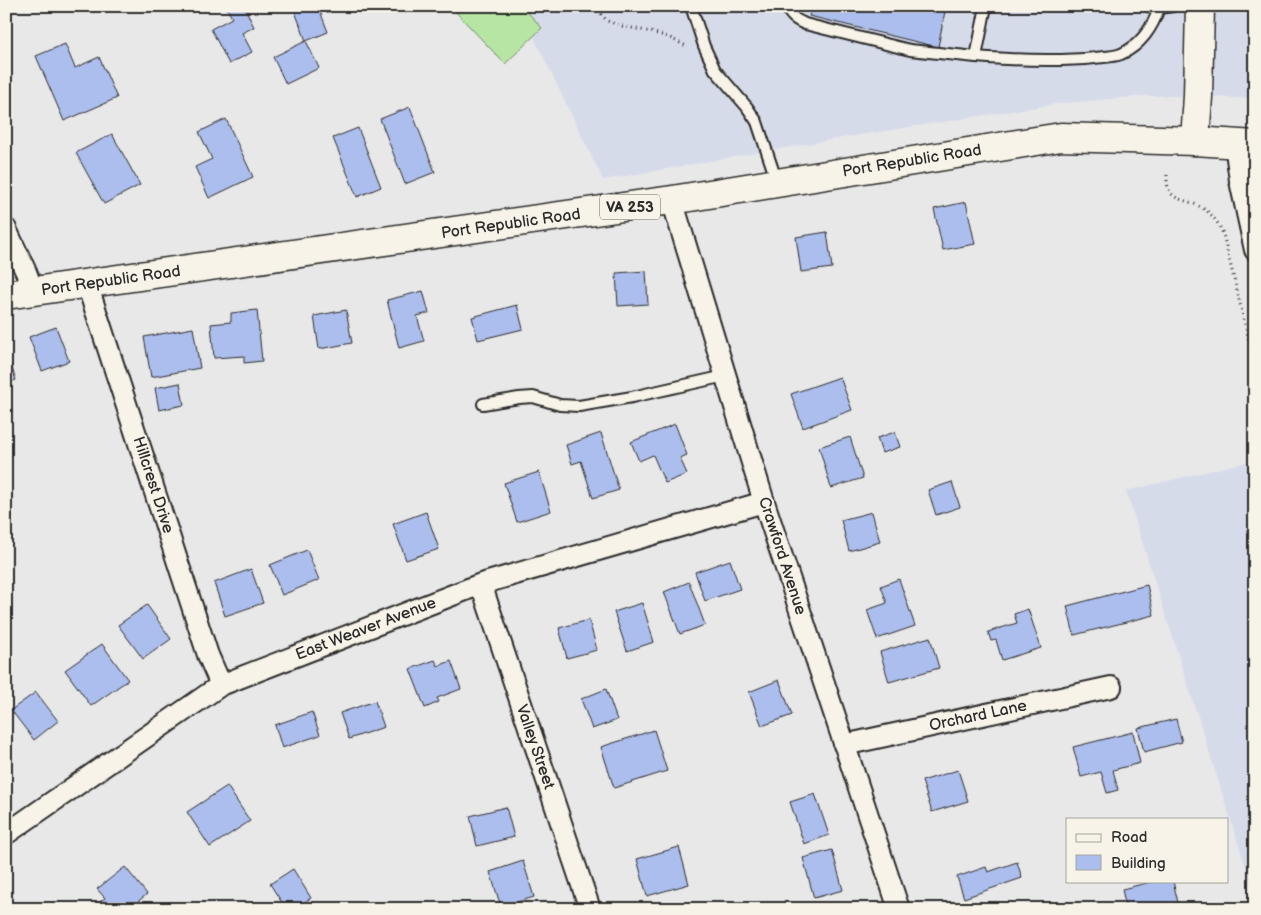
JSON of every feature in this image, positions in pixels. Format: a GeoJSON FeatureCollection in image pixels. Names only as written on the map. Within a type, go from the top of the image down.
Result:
{"type":"FeatureCollection","features":[{"type":"Feature","properties":{"kind":"main road"},"geometry":{"type":"LineString","coordinates":[[1195,141],[1200,6]]}},
{"type":"Feature","properties":{"kind":"main road","name":"Port Republic Road"},"geometry":{"type":"LineString","coordinates":[[6,295],[672,200],[1061,137],[1245,144]]}},
{"type":"Feature","properties":{"kind":"street"},"geometry":{"type":"LineString","coordinates":[[1245,144],[1240,181],[1255,250]]}},
{"type":"Feature","properties":{"kind":"street","name":"Crawford Avenue"},"geometry":{"type":"LineString","coordinates":[[672,200],[764,502],[898,909]]}},
{"type":"Feature","properties":{"kind":"street"},"geometry":{"type":"LineString","coordinates":[[6,229],[33,291]]}},
{"type":"Feature","properties":{"kind":"street","name":"Hillcrest Drive"},"geometry":{"type":"LineString","coordinates":[[87,284],[208,655],[221,685]]}},
{"type":"Feature","properties":{"kind":"street","name":"East Weaver Avenue"},"geometry":{"type":"LineString","coordinates":[[6,834],[221,685],[481,584],[764,502]]}},
{"type":"Feature","properties":{"kind":"street","name":"Valley Street"},"geometry":{"type":"LineString","coordinates":[[481,584],[590,909]]}},
{"type":"Feature","properties":{"kind":"street","name":"Orchard Lane"},"geometry":{"type":"LineString","coordinates":[[844,745],[1111,687]]}},
{"type":"Feature","properties":{"kind":"lane"},"geometry":{"type":"LineString","coordinates":[[691,6],[704,46],[715,70],[747,107],[757,122],[777,182]]}},
{"type":"Feature","properties":{"kind":"lane"},"geometry":{"type":"LineString","coordinates":[[787,6],[794,18],[805,24],[910,50],[1015,60],[1060,60],[1121,54],[1146,34],[1155,21],[1159,8]]}},
{"type":"Feature","properties":{"kind":"lane"},"geometry":{"type":"LineString","coordinates":[[976,57],[986,6]]}},
{"type":"Feature","properties":{"kind":"lane"},"geometry":{"type":"LineString","coordinates":[[1148,6],[1159,8],[1173,6]]}},
{"type":"Feature","properties":{"kind":"lane"},"geometry":{"type":"LineString","coordinates":[[483,404],[533,397],[560,405],[579,406],[725,376]]}},
{"type":"Feature","properties":{"kind":"path"},"geometry":{"type":"LineString","coordinates":[[595,6],[607,21],[668,37],[712,61]]}},
{"type":"Feature","properties":{"kind":"path"},"geometry":{"type":"LineString","coordinates":[[1167,175],[1167,186],[1170,192],[1177,198],[1204,209],[1218,224],[1223,234],[1255,365]]}},
{"type":"Feature","properties":{"kind":"shaded area"},"geometry":{"type":"Polygon","coordinates":[[[510,6],[1255,6],[1255,99],[1144,96],[1055,104],[847,137],[603,180],[526,21],[510,6]]]}},
{"type":"Feature","properties":{"kind":"shaded area"},"geometry":{"type":"Polygon","coordinates":[[[1255,460],[1255,896],[1126,491],[1255,460]]]}},
{"type":"Feature","properties":{"kind":"green space"},"geometry":{"type":"Polygon","coordinates":[[[522,6],[542,28],[505,64],[451,7],[522,6]]]}},
{"type":"Feature","properties":{"kind":"building"},"geometry":{"type":"Polygon","coordinates":[[[226,6],[244,6],[254,27],[242,33],[252,52],[229,64],[211,29],[232,18],[226,6]]]}},
{"type":"Feature","properties":{"kind":"building"},"geometry":{"type":"Polygon","coordinates":[[[293,6],[318,6],[328,32],[306,41],[293,6]]]}},
{"type":"Feature","properties":{"kind":"building"},"geometry":{"type":"Polygon","coordinates":[[[812,6],[946,6],[938,47],[809,16],[812,6]]]}},
{"type":"Feature","properties":{"kind":"building"},"geometry":{"type":"Polygon","coordinates":[[[306,41],[319,68],[286,84],[273,57],[306,41]]]}},
{"type":"Feature","properties":{"kind":"building"},"geometry":{"type":"Polygon","coordinates":[[[65,44],[75,68],[99,57],[117,98],[64,121],[36,56],[65,44]]]}},
{"type":"Feature","properties":{"kind":"building"},"geometry":{"type":"Polygon","coordinates":[[[410,107],[435,172],[405,184],[380,119],[410,107]]]}},
{"type":"Feature","properties":{"kind":"building"},"geometry":{"type":"Polygon","coordinates":[[[226,119],[253,177],[209,198],[195,167],[212,159],[199,132],[226,119]]]}},
{"type":"Feature","properties":{"kind":"building"},"geometry":{"type":"Polygon","coordinates":[[[358,128],[381,187],[357,197],[333,138],[358,128]]]}},
{"type":"Feature","properties":{"kind":"building"},"geometry":{"type":"Polygon","coordinates":[[[112,134],[140,185],[104,204],[76,153],[112,134]]]}},
{"type":"Feature","properties":{"kind":"building"},"geometry":{"type":"Polygon","coordinates":[[[966,202],[975,244],[943,250],[934,209],[966,202]]]}},
{"type":"Feature","properties":{"kind":"building"},"geometry":{"type":"Polygon","coordinates":[[[827,232],[832,268],[801,272],[796,237],[827,232]]]}},
{"type":"Feature","properties":{"kind":"building"},"geometry":{"type":"Polygon","coordinates":[[[646,271],[648,304],[618,306],[616,273],[646,271]]]}},
{"type":"Feature","properties":{"kind":"building"},"geometry":{"type":"Polygon","coordinates":[[[423,291],[429,313],[417,316],[424,341],[399,348],[387,300],[423,291]]]}},
{"type":"Feature","properties":{"kind":"building"},"geometry":{"type":"Polygon","coordinates":[[[517,305],[523,329],[478,340],[472,317],[517,305]]]}},
{"type":"Feature","properties":{"kind":"building"},"geometry":{"type":"Polygon","coordinates":[[[257,310],[262,361],[244,363],[244,356],[214,358],[211,324],[231,322],[231,313],[257,310]]]}},
{"type":"Feature","properties":{"kind":"building"},"geometry":{"type":"Polygon","coordinates":[[[346,310],[352,343],[319,349],[314,316],[346,310]]]}},
{"type":"Feature","properties":{"kind":"building"},"geometry":{"type":"Polygon","coordinates":[[[56,327],[69,361],[42,371],[29,337],[56,327]]]}},
{"type":"Feature","properties":{"kind":"building"},"geometry":{"type":"Polygon","coordinates":[[[193,328],[200,368],[151,377],[144,337],[193,328]]]}},
{"type":"Feature","properties":{"kind":"building"},"geometry":{"type":"Polygon","coordinates":[[[6,350],[16,380],[6,384],[6,350]]]}},
{"type":"Feature","properties":{"kind":"building"},"geometry":{"type":"Polygon","coordinates":[[[840,377],[852,410],[803,428],[791,394],[840,377]]]}},
{"type":"Feature","properties":{"kind":"building"},"geometry":{"type":"Polygon","coordinates":[[[180,383],[184,405],[159,410],[155,388],[180,383]]]}},
{"type":"Feature","properties":{"kind":"building"},"geometry":{"type":"Polygon","coordinates":[[[675,424],[687,455],[680,458],[687,474],[665,483],[653,455],[639,461],[631,442],[675,424]]]}},
{"type":"Feature","properties":{"kind":"building"},"geometry":{"type":"Polygon","coordinates":[[[895,432],[900,447],[882,453],[877,438],[895,432]]]}},
{"type":"Feature","properties":{"kind":"building"},"geometry":{"type":"Polygon","coordinates":[[[601,433],[619,490],[593,498],[581,461],[572,464],[566,445],[601,433]]]}},
{"type":"Feature","properties":{"kind":"building"},"geometry":{"type":"Polygon","coordinates":[[[850,437],[863,478],[831,488],[819,447],[850,437]]]}},
{"type":"Feature","properties":{"kind":"building"},"geometry":{"type":"Polygon","coordinates":[[[539,472],[551,511],[517,522],[504,483],[539,472]]]}},
{"type":"Feature","properties":{"kind":"building"},"geometry":{"type":"Polygon","coordinates":[[[952,482],[960,507],[936,515],[928,490],[952,482]]]}},
{"type":"Feature","properties":{"kind":"building"},"geometry":{"type":"Polygon","coordinates":[[[426,512],[439,549],[406,560],[393,524],[426,512]]]}},
{"type":"Feature","properties":{"kind":"building"},"geometry":{"type":"Polygon","coordinates":[[[872,512],[880,542],[849,551],[841,520],[872,512]]]}},
{"type":"Feature","properties":{"kind":"building"},"geometry":{"type":"Polygon","coordinates":[[[307,550],[319,580],[282,595],[270,565],[307,550]]]}},
{"type":"Feature","properties":{"kind":"building"},"geometry":{"type":"Polygon","coordinates":[[[730,560],[740,589],[705,601],[695,572],[730,560]]]}},
{"type":"Feature","properties":{"kind":"building"},"geometry":{"type":"Polygon","coordinates":[[[251,569],[263,603],[225,616],[214,583],[251,569]]]}},
{"type":"Feature","properties":{"kind":"building"},"geometry":{"type":"Polygon","coordinates":[[[899,579],[915,626],[877,639],[867,610],[887,603],[881,586],[899,579]]]}},
{"type":"Feature","properties":{"kind":"building"},"geometry":{"type":"Polygon","coordinates":[[[689,582],[705,625],[680,634],[664,592],[689,582]]]}},
{"type":"Feature","properties":{"kind":"building"},"geometry":{"type":"Polygon","coordinates":[[[1147,585],[1154,615],[1074,635],[1067,606],[1147,585]]]}},
{"type":"Feature","properties":{"kind":"building"},"geometry":{"type":"Polygon","coordinates":[[[642,603],[654,642],[627,651],[614,612],[642,603]]]}},
{"type":"Feature","properties":{"kind":"building"},"geometry":{"type":"Polygon","coordinates":[[[147,605],[171,639],[143,659],[118,625],[147,605]]]}},
{"type":"Feature","properties":{"kind":"building"},"geometry":{"type":"Polygon","coordinates":[[[1028,609],[1041,648],[1002,660],[996,640],[991,641],[988,632],[1017,623],[1014,614],[1028,609]]]}},
{"type":"Feature","properties":{"kind":"building"},"geometry":{"type":"Polygon","coordinates":[[[589,620],[597,650],[567,658],[559,628],[589,620]]]}},
{"type":"Feature","properties":{"kind":"building"},"geometry":{"type":"Polygon","coordinates":[[[930,637],[939,668],[889,682],[880,652],[930,637]]]}},
{"type":"Feature","properties":{"kind":"building"},"geometry":{"type":"Polygon","coordinates":[[[102,644],[128,680],[91,706],[65,670],[102,644]]]}},
{"type":"Feature","properties":{"kind":"building"},"geometry":{"type":"Polygon","coordinates":[[[435,660],[438,666],[451,661],[461,689],[437,698],[439,702],[425,708],[410,669],[435,660]]]}},
{"type":"Feature","properties":{"kind":"building"},"geometry":{"type":"Polygon","coordinates":[[[779,680],[792,715],[762,726],[749,692],[779,680]]]}},
{"type":"Feature","properties":{"kind":"building"},"geometry":{"type":"Polygon","coordinates":[[[606,689],[617,720],[592,729],[581,699],[606,689]]]}},
{"type":"Feature","properties":{"kind":"building"},"geometry":{"type":"Polygon","coordinates":[[[36,692],[58,721],[34,740],[11,710],[36,692]]]}},
{"type":"Feature","properties":{"kind":"building"},"geometry":{"type":"Polygon","coordinates":[[[375,701],[384,727],[349,739],[340,713],[375,701]]]}},
{"type":"Feature","properties":{"kind":"building"},"geometry":{"type":"Polygon","coordinates":[[[312,712],[320,735],[282,748],[275,725],[312,712]]]}},
{"type":"Feature","properties":{"kind":"building"},"geometry":{"type":"Polygon","coordinates":[[[1176,719],[1182,742],[1144,752],[1138,728],[1176,719]]]}},
{"type":"Feature","properties":{"kind":"building"},"geometry":{"type":"Polygon","coordinates":[[[654,730],[667,771],[614,788],[601,747],[654,730]]]}},
{"type":"Feature","properties":{"kind":"building"},"geometry":{"type":"Polygon","coordinates":[[[1133,732],[1140,763],[1113,770],[1118,790],[1107,793],[1101,772],[1081,777],[1073,747],[1133,732]]]}},
{"type":"Feature","properties":{"kind":"building"},"geometry":{"type":"Polygon","coordinates":[[[958,770],[968,801],[932,812],[922,781],[958,770]]]}},
{"type":"Feature","properties":{"kind":"building"},"geometry":{"type":"Polygon","coordinates":[[[227,786],[250,821],[210,847],[187,812],[227,786]]]}},
{"type":"Feature","properties":{"kind":"building"},"geometry":{"type":"Polygon","coordinates":[[[815,794],[829,835],[804,844],[790,802],[815,794]]]}},
{"type":"Feature","properties":{"kind":"building"},"geometry":{"type":"Polygon","coordinates":[[[506,807],[514,837],[477,846],[470,816],[506,807]]]}},
{"type":"Feature","properties":{"kind":"building"},"geometry":{"type":"Polygon","coordinates":[[[679,847],[689,884],[647,896],[637,859],[679,847]]]}},
{"type":"Feature","properties":{"kind":"building"},"geometry":{"type":"Polygon","coordinates":[[[832,850],[843,890],[814,898],[803,858],[832,850]]]}},
{"type":"Feature","properties":{"kind":"building"},"geometry":{"type":"Polygon","coordinates":[[[523,861],[534,897],[501,907],[490,872],[523,861]]]}},
{"type":"Feature","properties":{"kind":"building"},"geometry":{"type":"Polygon","coordinates":[[[1017,862],[1022,878],[964,898],[957,877],[986,867],[988,872],[1017,862]]]}},
{"type":"Feature","properties":{"kind":"building"},"geometry":{"type":"Polygon","coordinates":[[[125,867],[147,894],[129,909],[101,909],[97,904],[105,898],[97,889],[125,867]]]}},
{"type":"Feature","properties":{"kind":"building"},"geometry":{"type":"Polygon","coordinates":[[[293,869],[311,898],[294,909],[286,909],[270,884],[293,869]]]}},
{"type":"Feature","properties":{"kind":"building"},"geometry":{"type":"Polygon","coordinates":[[[1151,882],[1173,882],[1178,903],[1153,909],[1126,909],[1122,889],[1151,882]]]}}]}
